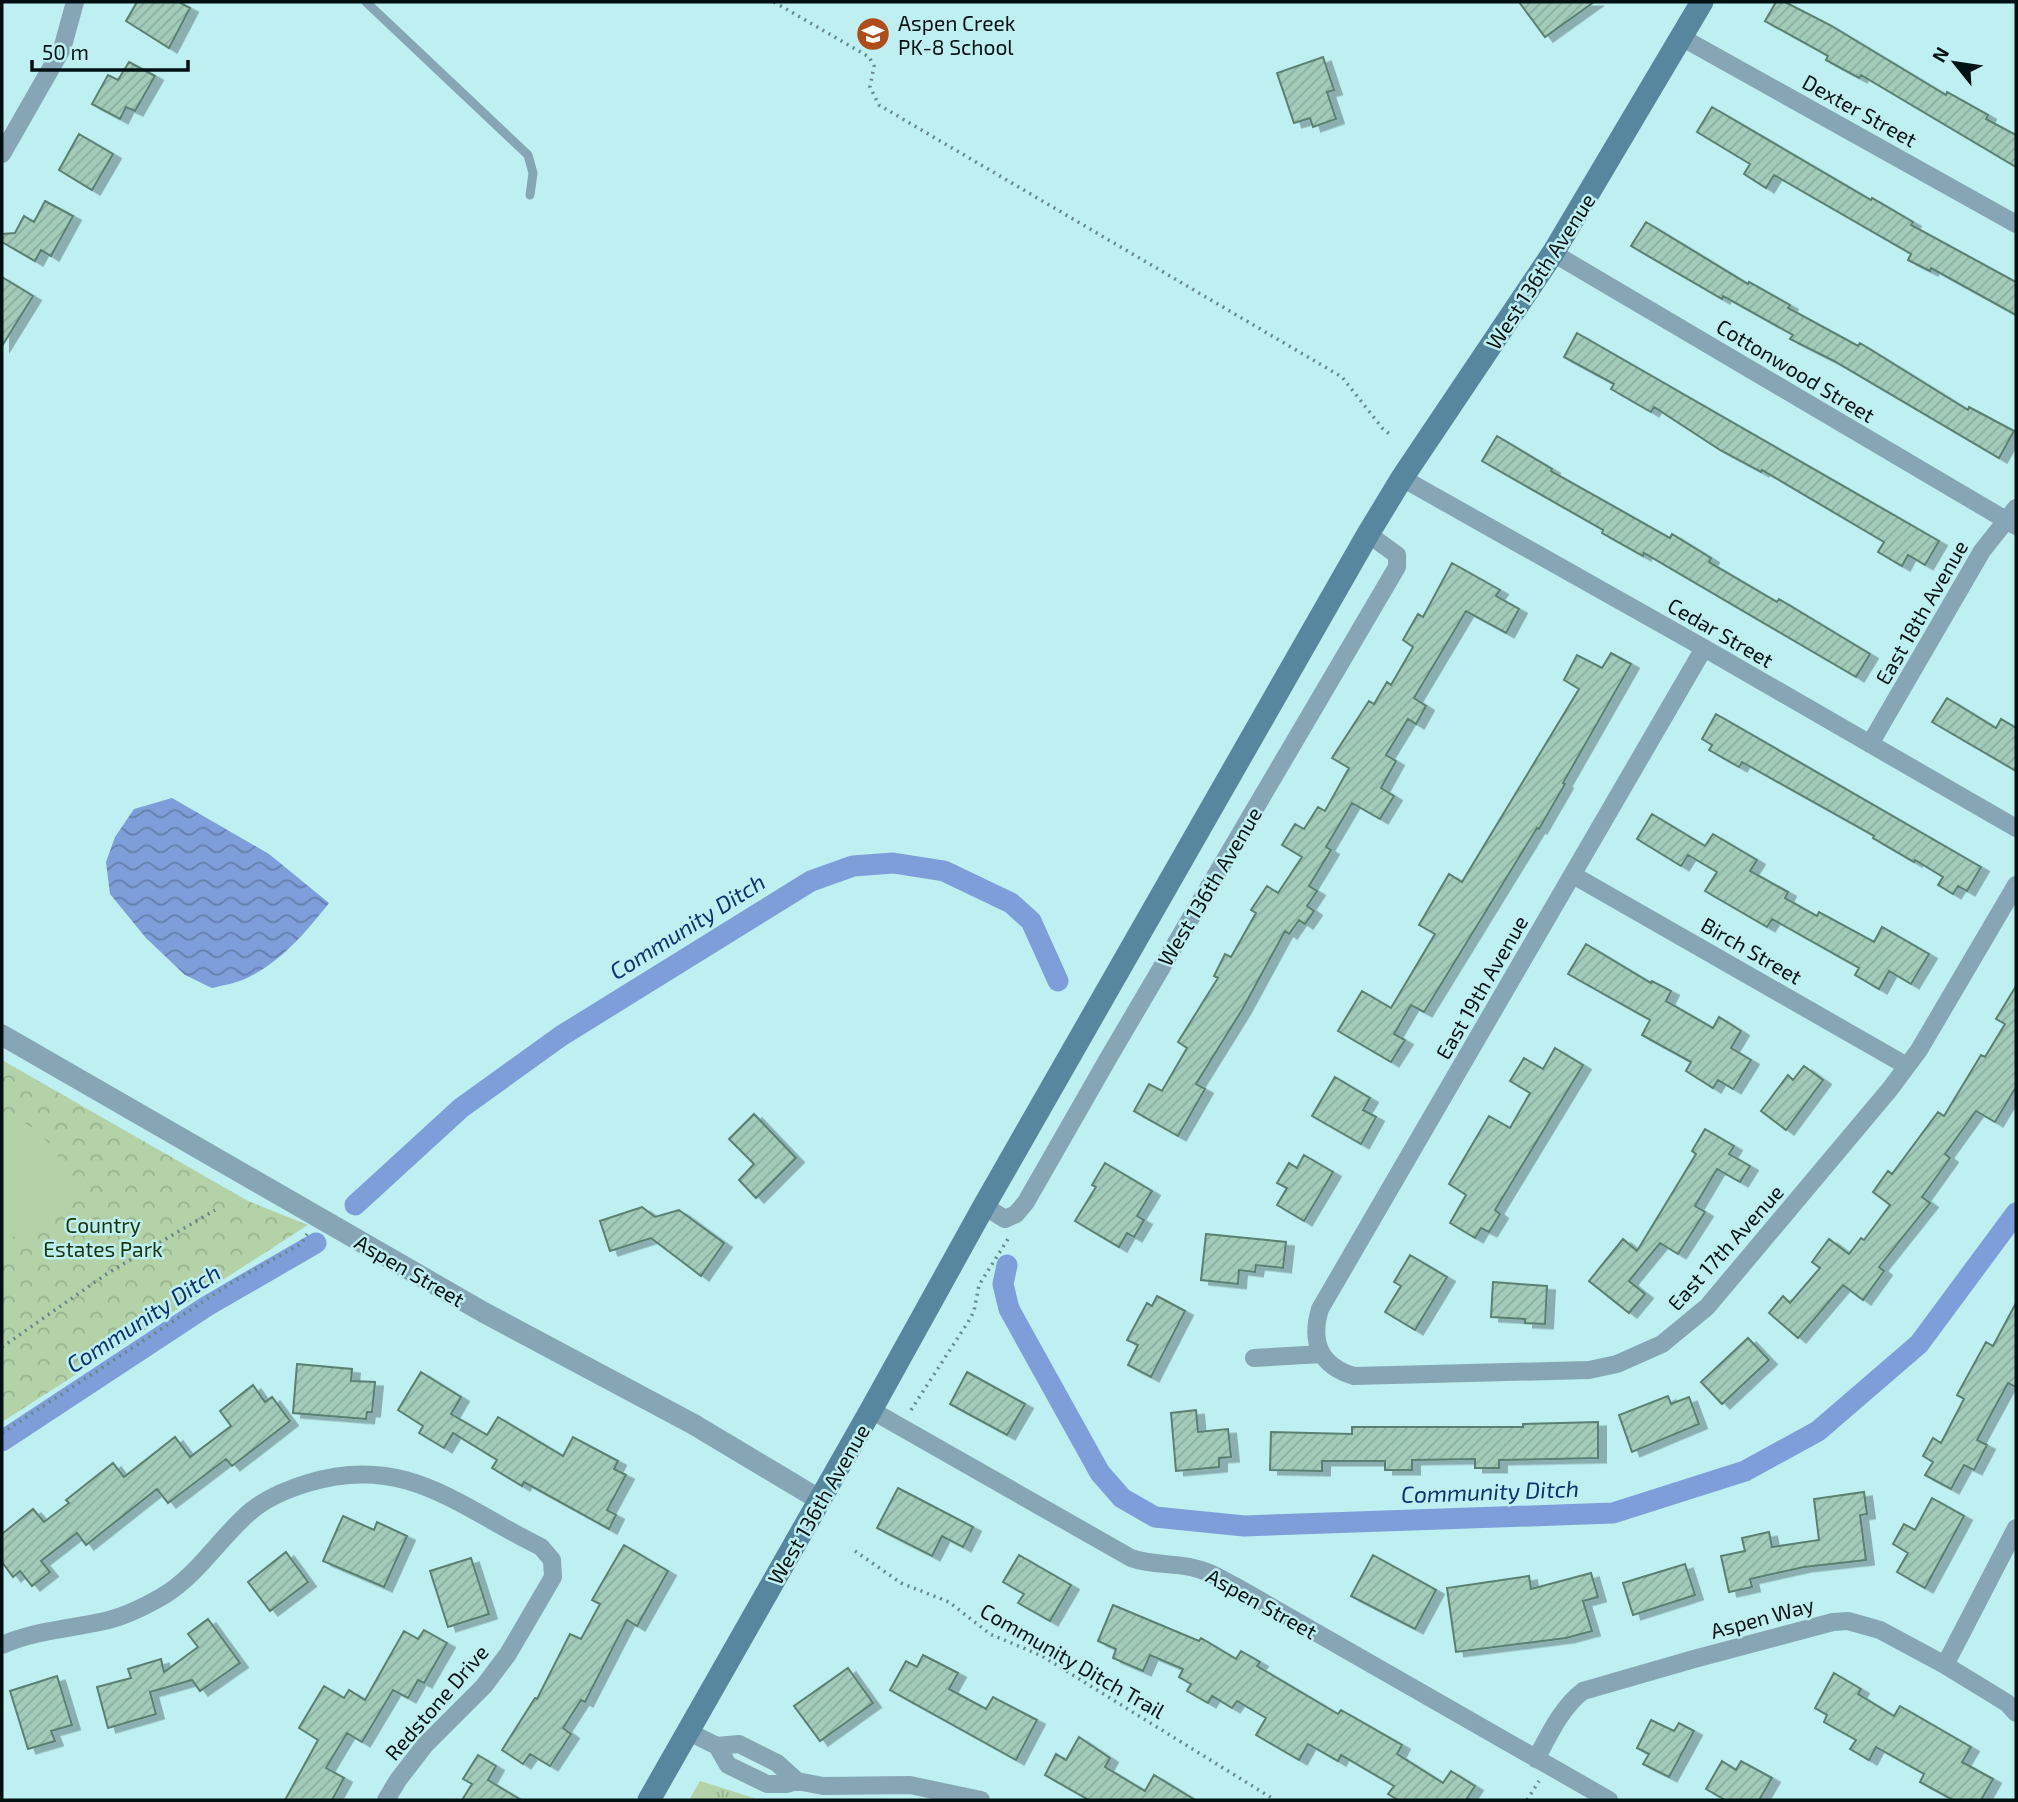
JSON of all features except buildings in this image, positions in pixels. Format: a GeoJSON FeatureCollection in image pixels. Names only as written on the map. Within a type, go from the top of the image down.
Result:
{"type":"FeatureCollection","features":[{"type":"Feature","properties":{"kind":"main road","name":"West 136th Avenue"},"geometry":{"type":"LineString","coordinates":[[649,1800],[1368,534],[1402,478],[1553,253],[1702,2]]}},
{"type":"Feature","properties":{"kind":"street"},"geometry":{"type":"LineString","coordinates":[[2,154],[62,49],[75,2]]}},
{"type":"Feature","properties":{"kind":"street","name":"Dexter Street"},"geometry":{"type":"LineString","coordinates":[[1681,37],[2016,224]]}},
{"type":"Feature","properties":{"kind":"street","name":"Cottonwood Street"},"geometry":{"type":"LineString","coordinates":[[1553,253],[2013,518]]}},
{"type":"Feature","properties":{"kind":"street","name":"Cedar Street"},"geometry":{"type":"LineString","coordinates":[[1402,478],[2016,828]]}},
{"type":"Feature","properties":{"kind":"street","name":"East 18th Avenue"},"geometry":{"type":"LineString","coordinates":[[1870,744],[1982,551],[2013,518]]}},
{"type":"Feature","properties":{"kind":"street","name":"West 136th Avenue"},"geometry":{"type":"LineString","coordinates":[[984,1206],[1005,1219],[1016,1214],[1026,1202],[1397,568],[1397,555],[1368,534]]}},
{"type":"Feature","properties":{"kind":"street","name":"East 19th Avenue"},"geometry":{"type":"LineString","coordinates":[[1322,1354],[1315,1332],[1320,1309],[1704,648]]}},
{"type":"Feature","properties":{"kind":"street","name":"Birch Street"},"geometry":{"type":"LineString","coordinates":[[1573,875],[1907,1066]]}},
{"type":"Feature","properties":{"kind":"street","name":"East 17th Avenue"},"geometry":{"type":"LineString","coordinates":[[1322,1354],[1341,1373],[1354,1376],[1589,1370],[1642,1355],[1672,1337],[1707,1307],[1907,1066],[2016,885]]}},
{"type":"Feature","properties":{"kind":"street","name":"Aspen Street"},"geometry":{"type":"LineString","coordinates":[[2,1035],[483,1312],[693,1424],[820,1500]]}},
{"type":"Feature","properties":{"kind":"street"},"geometry":{"type":"LineString","coordinates":[[1254,1358],[1322,1354]]}},
{"type":"Feature","properties":{"kind":"street","name":"Aspen Street"},"geometry":{"type":"LineString","coordinates":[[871,1410],[1130,1558],[1143,1563],[1188,1566],[1226,1581],[1609,1800]]}},
{"type":"Feature","properties":{"kind":"street","name":"Redstone Drive"},"geometry":{"type":"LineString","coordinates":[[2,1645],[36,1633],[99,1622],[132,1612],[165,1595],[191,1575],[227,1534],[253,1510],[289,1489],[341,1475],[379,1475],[425,1485],[541,1547],[552,1560],[553,1577],[508,1654],[484,1686],[425,1745],[386,1800]]}},
{"type":"Feature","properties":{"kind":"street"},"geometry":{"type":"LineString","coordinates":[[1945,1665],[2016,1528]]}},
{"type":"Feature","properties":{"kind":"street","name":"Aspen Way"},"geometry":{"type":"LineString","coordinates":[[1536,1759],[1558,1721],[1575,1697],[1583,1691],[1833,1622],[1848,1621],[1873,1627],[1945,1665],[2007,1703],[2016,1713]]}},
{"type":"Feature","properties":{"kind":"street"},"geometry":{"type":"LineString","coordinates":[[689,1732],[717,1746],[728,1765],[766,1784],[797,1781],[823,1786],[912,1778],[981,1800]]}},
{"type":"Feature","properties":{"kind":"lane"},"geometry":{"type":"LineString","coordinates":[[366,2],[528,155],[533,173],[530,195]]}},
{"type":"Feature","properties":{"kind":"path"},"geometry":{"type":"LineString","coordinates":[[774,2],[869,57],[874,66],[870,87],[879,105],[1342,377],[1383,429],[1391,435]]}},
{"type":"Feature","properties":{"kind":"path"},"geometry":{"type":"LineString","coordinates":[[2,1347],[108,1273],[215,1210]]}},
{"type":"Feature","properties":{"kind":"path"},"geometry":{"type":"LineString","coordinates":[[2,1433],[233,1282],[300,1244],[309,1232]]}},
{"type":"Feature","properties":{"kind":"path"},"geometry":{"type":"LineString","coordinates":[[910,1412],[970,1319],[979,1285],[1011,1234]]}},
{"type":"Feature","properties":{"kind":"path","name":"Community Ditch Trail"},"geometry":{"type":"LineString","coordinates":[[855,1551],[901,1583],[949,1602],[990,1634],[1042,1656],[1275,1800]]}},
{"type":"Feature","properties":{"kind":"green space","name":"Country Estates Park"},"geometry":{"type":"Polygon","coordinates":[[[2,1060],[248,1201],[308,1225],[2,1422],[2,1060]]]}},
{"type":"Feature","properties":{"kind":"green space"},"geometry":{"type":"Polygon","coordinates":[[[2,1111],[32,1127],[47,1141],[62,1165],[67,1193],[65,1202],[2,1244],[2,1111]]]}},
{"type":"Feature","properties":{"kind":"green space"},"geometry":{"type":"Polygon","coordinates":[[[700,1781],[760,1800],[689,1800],[700,1781]]]}},
{"type":"Feature","properties":{"kind":"water"},"geometry":{"type":"Polygon","coordinates":[[[172,798],[269,854],[329,903],[303,935],[283,954],[240,981],[212,988],[185,975],[146,938],[110,894],[106,862],[115,837],[134,809],[172,798]]]}},
{"type":"Feature","properties":{"kind":"waterway","name":"Community Ditch"},"geometry":{"type":"LineString","coordinates":[[355,1205],[461,1108],[561,1036],[811,881],[853,866],[893,863],[944,871],[1011,903],[1031,921],[1058,981]]}},
{"type":"Feature","properties":{"kind":"waterway","name":"Community Ditch"},"geometry":{"type":"LineString","coordinates":[[1007,1265],[1003,1284],[1009,1309],[1100,1473],[1122,1498],[1155,1517],[1244,1526],[1613,1513],[1745,1471],[1818,1431],[1919,1344],[2016,1213]]}},
{"type":"Feature","properties":{"kind":"waterway","name":"Community Ditch"},"geometry":{"type":"LineString","coordinates":[[2,1441],[207,1306],[316,1243]]}},
{"type":"Feature","properties":{"kind":"place","name":"Aspen Creek PK-8 School"},"geometry":{"type":"Point","coordinates":[873,34]}}]}
